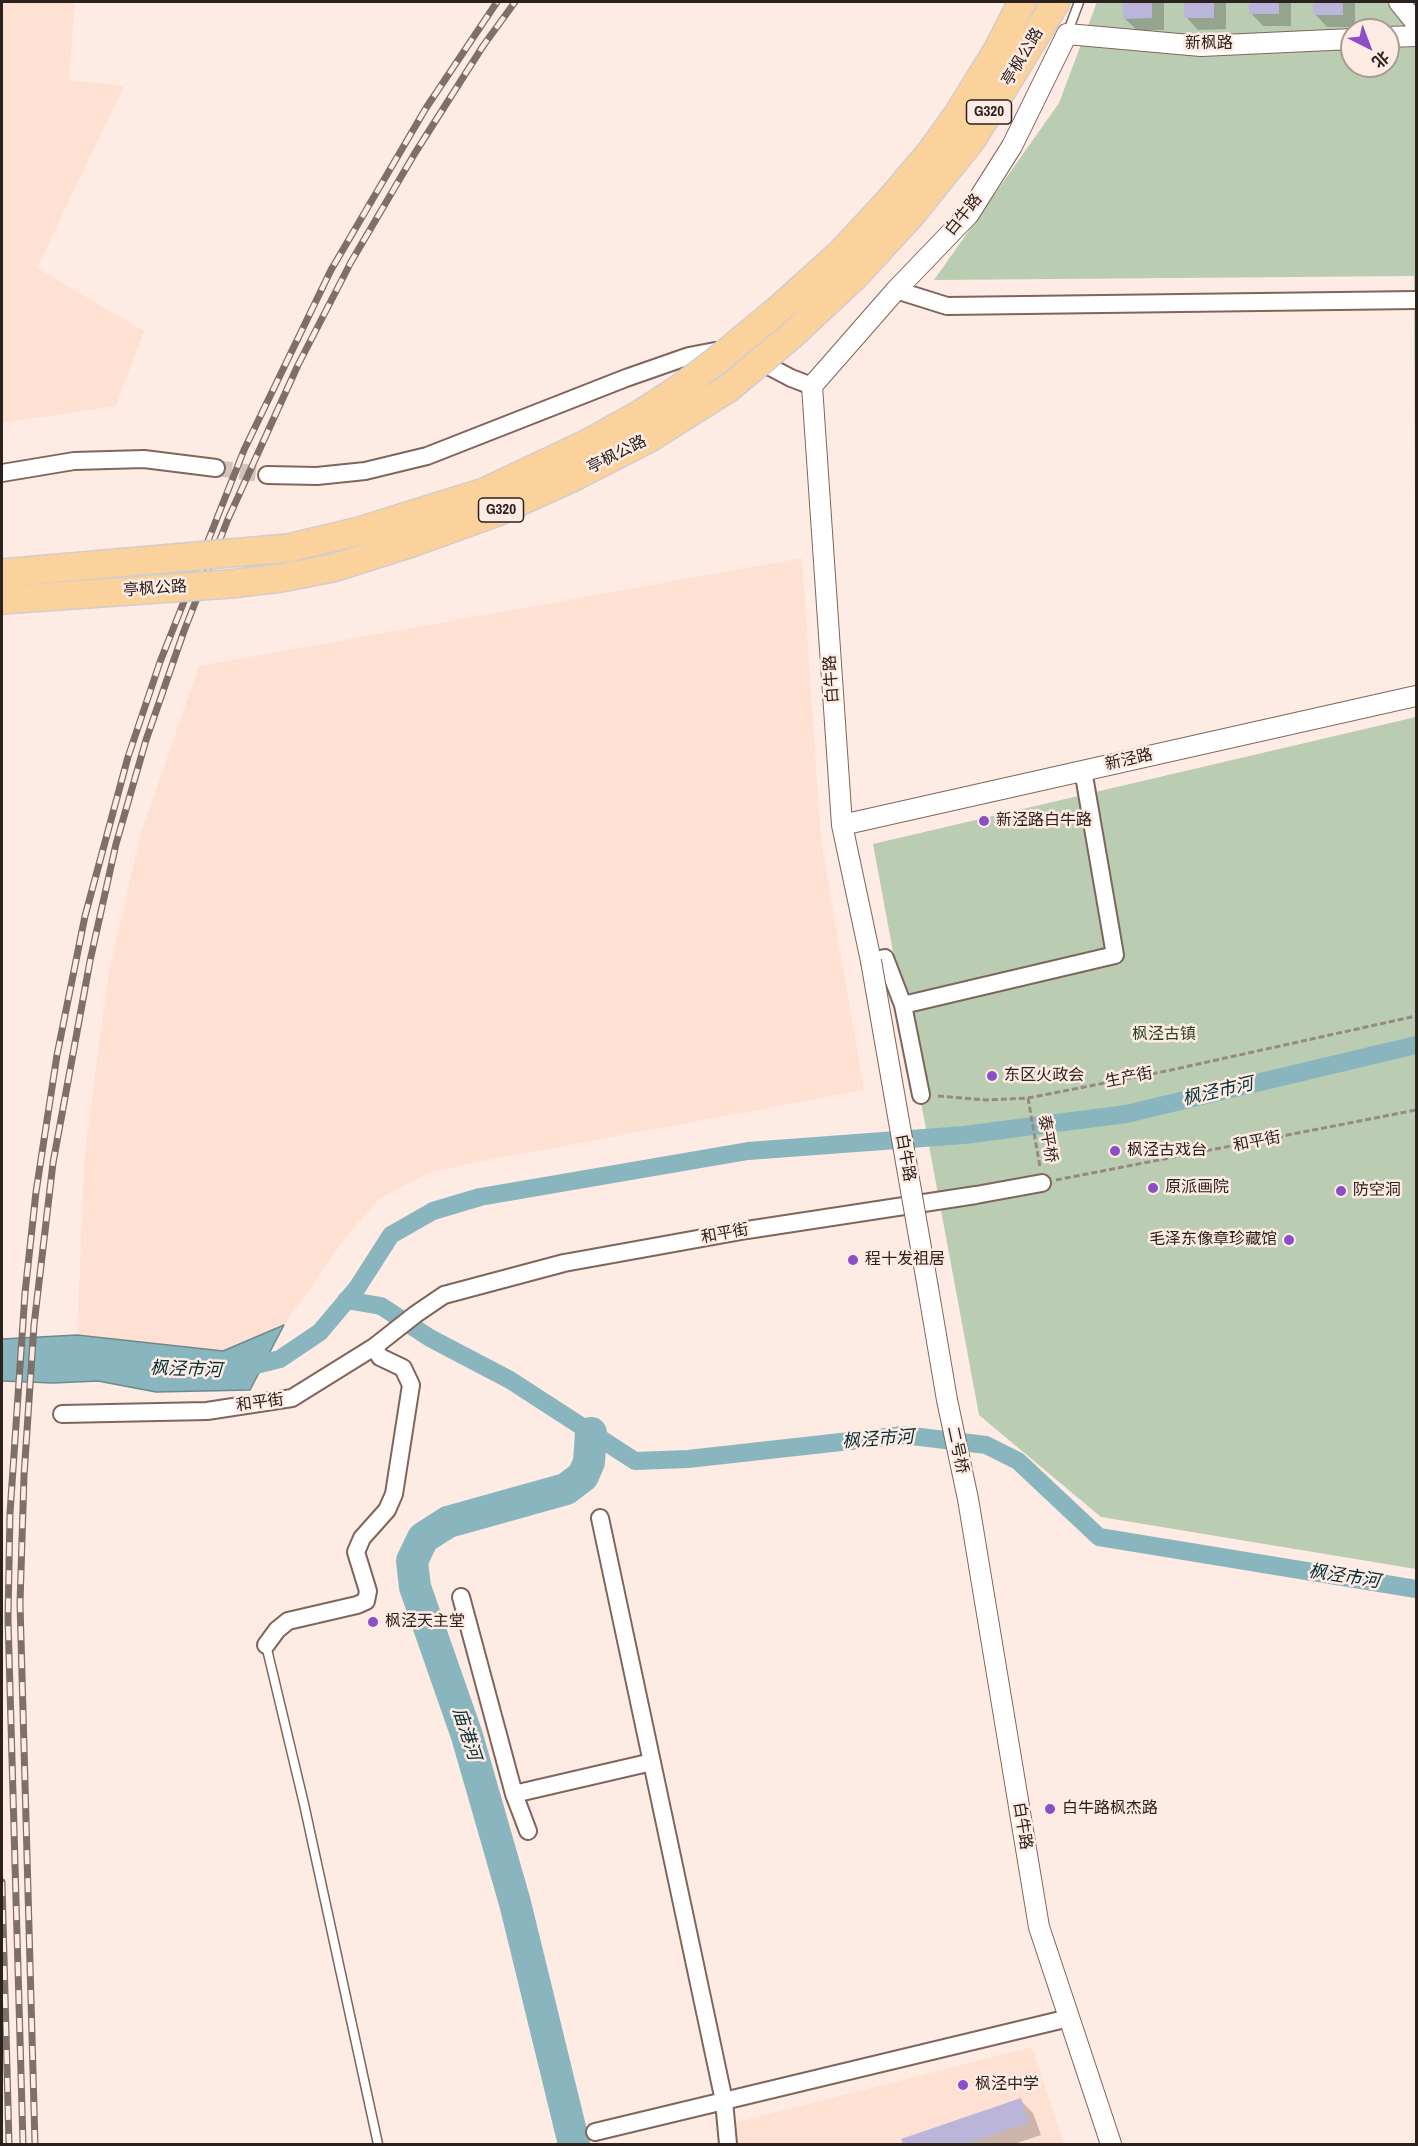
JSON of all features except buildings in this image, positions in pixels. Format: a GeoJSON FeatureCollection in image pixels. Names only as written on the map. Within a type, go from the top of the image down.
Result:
{"type":"FeatureCollection","features":[{"type":"Feature","properties":{"kind":"highway","name":"亭枫公路"},"geometry":{"type":"LineString","coordinates":[[2,600],[230,584],[281,578],[333,568],[495,513],[648,440],[729,388],[793,334],[854,277],[901,207],[930,153],[958,114],[998,49],[1022,2]]}},
{"type":"Feature","properties":{"kind":"highway","name":"亭枫公路"},"geometry":{"type":"LineString","coordinates":[[2,573],[288,548],[359,531],[484,492],[586,444],[640,414],[680,388],[716,361],[841,253],[901,207],[925,200],[973,138],[1056,2]]}},
{"type":"Feature","properties":{"kind":"street"},"geometry":{"type":"LineString","coordinates":[[1399,2],[1416,23]]}},
{"type":"Feature","properties":{"kind":"street","name":"新枫路"},"geometry":{"type":"LineString","coordinates":[[1067,34],[1201,45],[1340,39]]}},
{"type":"Feature","properties":{"kind":"street","name":"白牛路"},"geometry":{"type":"LineString","coordinates":[[947,1400],[871,961],[842,825],[812,386],[896,290],[969,214],[1011,146],[1067,34]]}},
{"type":"Feature","properties":{"kind":"street"},"geometry":{"type":"LineString","coordinates":[[1400,37],[1416,36]]}},
{"type":"Feature","properties":{"kind":"street"},"geometry":{"type":"LineString","coordinates":[[896,290],[947,306],[1416,300]]}},
{"type":"Feature","properties":{"kind":"street"},"geometry":{"type":"LineString","coordinates":[[267,475],[317,476],[365,471],[427,456],[626,378],[689,356],[715,351],[747,358],[812,386]]}},
{"type":"Feature","properties":{"kind":"street"},"geometry":{"type":"LineString","coordinates":[[2,472],[74,461],[144,459],[216,468]]}},
{"type":"Feature","properties":{"kind":"street","name":"新泾路"},"geometry":{"type":"LineString","coordinates":[[842,825],[1416,696]]}},
{"type":"Feature","properties":{"kind":"street"},"geometry":{"type":"LineString","coordinates":[[903,1005],[1115,955],[1083,770]]}},
{"type":"Feature","properties":{"kind":"street"},"geometry":{"type":"LineString","coordinates":[[871,961],[885,958],[903,1005],[921,1095]]}},
{"type":"Feature","properties":{"kind":"street","name":"和平街"},"geometry":{"type":"LineString","coordinates":[[62,1414],[207,1411],[292,1398],[381,1342],[444,1295],[564,1263],[747,1230],[1042,1183]]}},
{"type":"Feature","properties":{"kind":"street"},"geometry":{"type":"LineString","coordinates":[[266,1645],[277,1630],[288,1622],[366,1601],[368,1591],[356,1552],[362,1538],[387,1510],[394,1494],[411,1385],[403,1368],[380,1357],[381,1342]]}},
{"type":"Feature","properties":{"kind":"street","name":"二号桥"},"geometry":{"type":"LineString","coordinates":[[947,1400],[968,1499]]}},
{"type":"Feature","properties":{"kind":"street","name":"白牛路"},"geometry":{"type":"LineString","coordinates":[[968,1499],[1039,1927],[1111,2145]]}},
{"type":"Feature","properties":{"kind":"street"},"geometry":{"type":"LineString","coordinates":[[600,1518],[724,2101],[728,2145]]}},
{"type":"Feature","properties":{"kind":"street"},"geometry":{"type":"LineString","coordinates":[[461,1597],[514,1794],[528,1831]]}},
{"type":"Feature","properties":{"kind":"street"},"geometry":{"type":"LineString","coordinates":[[514,1794],[652,1762]]}},
{"type":"Feature","properties":{"kind":"street"},"geometry":{"type":"LineString","coordinates":[[594,2132],[1069,2018]]}},
{"type":"Feature","properties":{"kind":"lane"},"geometry":{"type":"LineString","coordinates":[[1067,34],[1079,2]]}},
{"type":"Feature","properties":{"kind":"lane"},"geometry":{"type":"LineString","coordinates":[[266,1645],[304,1804],[378,2145]]}},
{"type":"Feature","properties":{"kind":"path","name":"生产街"},"geometry":{"type":"LineString","coordinates":[[921,1095],[987,1100],[1028,1098],[1171,1070],[1416,1016]]}},
{"type":"Feature","properties":{"kind":"path","name":"泰平桥"},"geometry":{"type":"LineString","coordinates":[[1028,1098],[1042,1183]]}},
{"type":"Feature","properties":{"kind":"path","name":"和平街"},"geometry":{"type":"LineString","coordinates":[[1042,1183],[1416,1110]]}},
{"type":"Feature","properties":{"kind":"shaded area"},"geometry":{"type":"Polygon","coordinates":[[[2,2],[75,2],[69,80],[124,86],[37,268],[144,331],[116,406],[2,423],[2,2]]]}},
{"type":"Feature","properties":{"kind":"shaded area"},"geometry":{"type":"Polygon","coordinates":[[[802,558],[821,840],[864,1090],[428,1173],[379,1199],[346,1237],[284,1325],[224,1351],[77,1335],[85,1150],[109,971],[141,833],[199,666],[802,558]]]}},
{"type":"Feature","properties":{"kind":"shaded area","name":"枫泾中学"},"geometry":{"type":"Polygon","coordinates":[[[1032,2047],[1064,2144],[734,2144],[730,2124],[1032,2047]]]}},
{"type":"Feature","properties":{"kind":"green space"},"geometry":{"type":"Polygon","coordinates":[[[1097,2],[1416,2],[1416,717],[1414,276],[934,280],[1059,103],[1097,2]]]}},
{"type":"Feature","properties":{"kind":"green space","name":"枫泾古镇"},"geometry":{"type":"Polygon","coordinates":[[[1416,717],[1416,1569],[1101,1517],[979,1415],[873,844],[1416,717]]]}},
{"type":"Feature","properties":{"kind":"water"},"geometry":{"type":"Polygon","coordinates":[[[284,1325],[250,1390],[156,1392],[98,1381],[53,1383],[2,1381],[2,1339],[77,1335],[223,1351],[284,1325]]]}},
{"type":"Feature","properties":{"kind":"waterway","name":"枫泾市河"},"geometry":{"type":"LineString","coordinates":[[240,1369],[280,1359],[320,1332],[357,1288],[391,1235],[433,1211],[480,1197],[748,1151],[964,1135],[1126,1114],[1416,1045]]}},
{"type":"Feature","properties":{"kind":"waterway","name":"枫泾市河"},"geometry":{"type":"LineString","coordinates":[[346,1300],[381,1306],[430,1338],[510,1380],[635,1461],[688,1459],[904,1435],[986,1445],[1018,1461],[1099,1537],[1416,1589]]}},
{"type":"Feature","properties":{"kind":"waterway","name":"庙港河"},"geometry":{"type":"LineString","coordinates":[[574,2144],[515,1903],[467,1736],[415,1587],[412,1561],[423,1538],[448,1522],[566,1489],[583,1476],[589,1462],[591,1433]]}},
{"type":"Feature","properties":{"kind":"tunnel"},"geometry":{"type":"LineString","coordinates":[[216,468],[267,475]]}},
{"type":"Feature","properties":{"kind":"railway"},"geometry":{"type":"LineString","coordinates":[[23,2144],[8,1619],[10,1513],[25,1293],[36,1192],[57,1055],[85,916],[128,757],[160,662],[244,450],[331,270],[426,108],[497,2]]}},
{"type":"Feature","properties":{"kind":"railway"},"geometry":{"type":"LineString","coordinates":[[35,2144],[20,1603],[24,1476],[34,1325],[53,1163],[90,961],[116,844],[146,740],[184,631],[228,519],[298,365],[351,262],[415,153],[483,46],[515,2]]}},
{"type":"Feature","properties":{"kind":"railway"},"geometry":{"type":"LineString","coordinates":[[2,1882],[9,2144]]}},
{"type":"Feature","properties":{"kind":"place","name":"新泾路白牛路"},"geometry":{"type":"Point","coordinates":[984,821]}},
{"type":"Feature","properties":{"kind":"place","name":"东区火政会"},"geometry":{"type":"Point","coordinates":[992,1076]}},
{"type":"Feature","properties":{"kind":"place","name":"枫泾古戏台"},"geometry":{"type":"Point","coordinates":[1115,1151]}},
{"type":"Feature","properties":{"kind":"place","name":"原派画院"},"geometry":{"type":"Point","coordinates":[1153,1188]}},
{"type":"Feature","properties":{"kind":"place","name":"防空洞"},"geometry":{"type":"Point","coordinates":[1341,1191]}},
{"type":"Feature","properties":{"kind":"place","name":"毛泽东像章珍藏馆"},"geometry":{"type":"Point","coordinates":[1289,1240]}},
{"type":"Feature","properties":{"kind":"place","name":"程十发祖居"},"geometry":{"type":"Point","coordinates":[853,1260]}},
{"type":"Feature","properties":{"kind":"place","name":"枫泾天主堂"},"geometry":{"type":"Point","coordinates":[373,1622]}},
{"type":"Feature","properties":{"kind":"place","name":"白牛路枫杰路"},"geometry":{"type":"Point","coordinates":[1050,1809]}},
{"type":"Feature","properties":{"kind":"place","name":"枫泾中学"},"geometry":{"type":"Point","coordinates":[963,2085]}}]}
